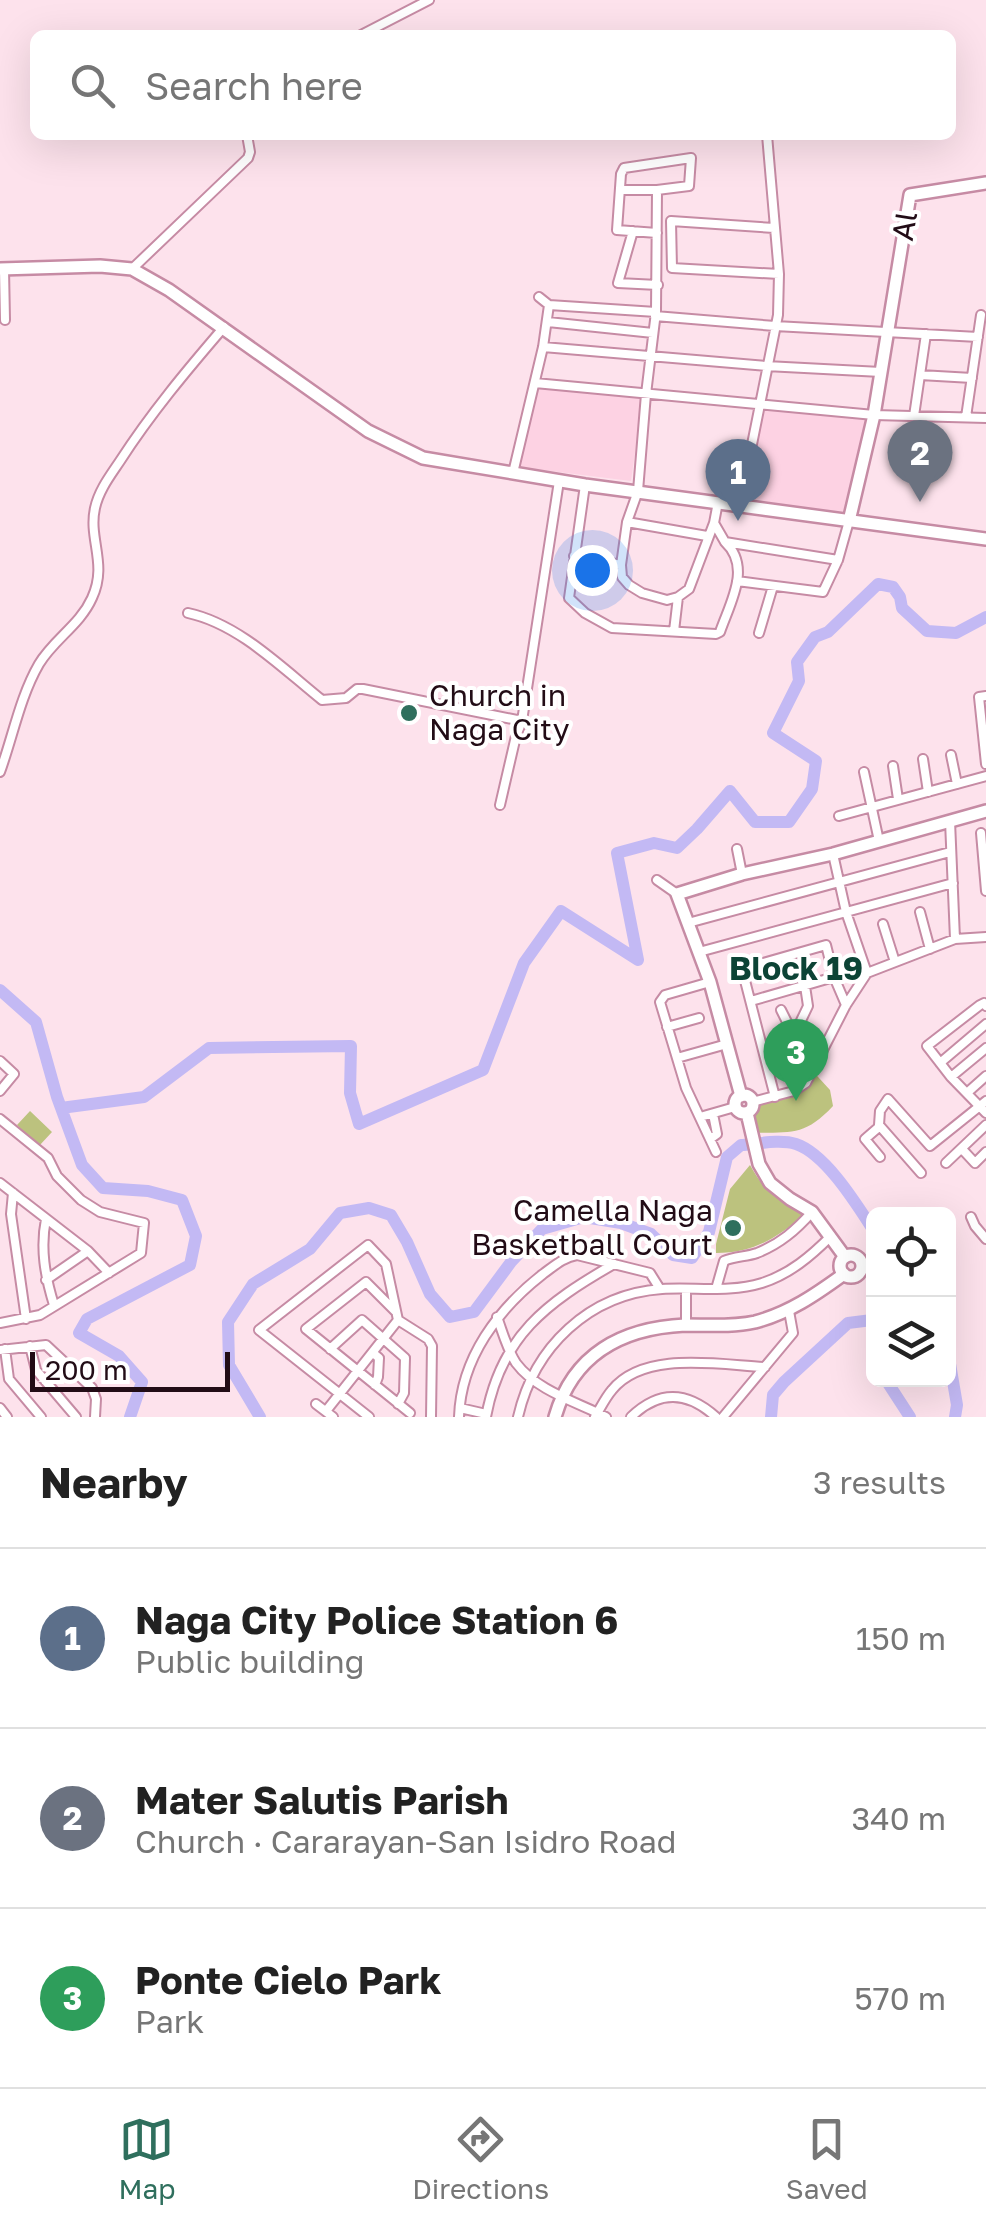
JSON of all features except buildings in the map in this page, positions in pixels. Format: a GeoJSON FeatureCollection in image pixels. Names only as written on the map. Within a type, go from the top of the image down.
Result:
{"type":"FeatureCollection","features":[{"type":"Feature","properties":{"kind":"street"},"geometry":{"type":"LineString","coordinates":[[371,30],[429,0]]}},
{"type":"Feature","properties":{"kind":"street"},"geometry":{"type":"LineString","coordinates":[[132,268],[248,158],[249,140]]}},
{"type":"Feature","properties":{"kind":"street"},"geometry":{"type":"LineString","coordinates":[[740,504],[775,326],[779,274],[768,140]]}},
{"type":"Feature","properties":{"kind":"street"},"geometry":{"type":"LineString","coordinates":[[620,190],[690,186],[691,158],[624,168],[620,190],[616,230],[657,233]]}},
{"type":"Feature","properties":{"kind":"street","name":"Al"},"geometry":{"type":"LineString","coordinates":[[888,332],[910,195],[986,183]]}},
{"type":"Feature","properties":{"kind":"street"},"geometry":{"type":"LineString","coordinates":[[657,190],[656,314],[638,491],[627,522],[622,577],[642,593],[667,600],[689,589],[718,502]]}},
{"type":"Feature","properties":{"kind":"street"},"geometry":{"type":"LineString","coordinates":[[774,228],[671,221],[672,268],[779,274]]}},
{"type":"Feature","properties":{"kind":"street"},"geometry":{"type":"LineString","coordinates":[[633,231],[618,283],[658,286]]}},
{"type":"Feature","properties":{"kind":"street"},"geometry":{"type":"LineString","coordinates":[[6,320],[2,269],[132,268],[170,290],[368,431],[423,458],[585,485],[986,538]]}},
{"type":"Feature","properties":{"kind":"street"},"geometry":{"type":"LineString","coordinates":[[539,297],[549,304],[775,326],[978,337]]}},
{"type":"Feature","properties":{"kind":"street"},"geometry":{"type":"LineString","coordinates":[[513,473],[543,347],[549,304]]}},
{"type":"Feature","properties":{"kind":"street"},"geometry":{"type":"LineString","coordinates":[[594,327],[596,308]]}},
{"type":"Feature","properties":{"kind":"street"},"geometry":{"type":"LineString","coordinates":[[966,417],[981,315]]}},
{"type":"Feature","properties":{"kind":"street"},"geometry":{"type":"LineString","coordinates":[[548,322],[653,333]]}},
{"type":"Feature","properties":{"kind":"street"},"geometry":{"type":"LineString","coordinates":[[0,772],[26,690],[42,660],[93,598],[100,566],[92,525],[99,494],[176,382],[224,328]]}},
{"type":"Feature","properties":{"kind":"street"},"geometry":{"type":"LineString","coordinates":[[737,581],[823,592],[838,560],[849,521],[874,415],[888,332]]}},
{"type":"Feature","properties":{"kind":"street"},"geometry":{"type":"LineString","coordinates":[[914,416],[926,334]]}},
{"type":"Feature","properties":{"kind":"street"},"geometry":{"type":"LineString","coordinates":[[543,347],[881,372]]}},
{"type":"Feature","properties":{"kind":"street"},"geometry":{"type":"LineString","coordinates":[[920,375],[972,378]]}},
{"type":"Feature","properties":{"kind":"street"},"geometry":{"type":"LineString","coordinates":[[534,383],[874,415],[986,418]]}},
{"type":"Feature","properties":{"kind":"street"},"geometry":{"type":"LineString","coordinates":[[500,805],[522,720],[559,481]]}},
{"type":"Feature","properties":{"kind":"street"},"geometry":{"type":"LineString","coordinates":[[585,485],[569,598],[585,613],[612,628],[720,632],[739,566],[738,558],[714,523]]}},
{"type":"Feature","properties":{"kind":"street"},"geometry":{"type":"LineString","coordinates":[[627,522],[708,536]]}},
{"type":"Feature","properties":{"kind":"street"},"geometry":{"type":"LineString","coordinates":[[725,542],[838,560]]}},
{"type":"Feature","properties":{"kind":"street"},"geometry":{"type":"LineString","coordinates":[[574,556],[621,565]]}},
{"type":"Feature","properties":{"kind":"street"},"geometry":{"type":"LineString","coordinates":[[760,633],[773,586]]}},
{"type":"Feature","properties":{"kind":"street"},"geometry":{"type":"LineString","coordinates":[[674,631],[678,597]]}},
{"type":"Feature","properties":{"kind":"street"},"geometry":{"type":"LineString","coordinates":[[188,612],[210,618],[245,640],[322,700],[346,698],[363,688],[522,720]]}},
{"type":"Feature","properties":{"kind":"street"},"geometry":{"type":"LineString","coordinates":[[986,696],[979,696],[986,764]]}},
{"type":"Feature","properties":{"kind":"street"},"geometry":{"type":"LineString","coordinates":[[952,755],[957,784]]}},
{"type":"Feature","properties":{"kind":"street"},"geometry":{"type":"LineString","coordinates":[[923,759],[928,792]]}},
{"type":"Feature","properties":{"kind":"street"},"geometry":{"type":"LineString","coordinates":[[894,766],[898,798]]}},
{"type":"Feature","properties":{"kind":"street"},"geometry":{"type":"LineString","coordinates":[[864,772],[878,840]]}},
{"type":"Feature","properties":{"kind":"street"},"geometry":{"type":"LineString","coordinates":[[839,816],[986,776]]}},
{"type":"Feature","properties":{"kind":"street"},"geometry":{"type":"LineString","coordinates":[[677,894],[986,810]]}},
{"type":"Feature","properties":{"kind":"street"},"geometry":{"type":"LineString","coordinates":[[950,820],[955,939]]}},
{"type":"Feature","properties":{"kind":"street"},"geometry":{"type":"LineString","coordinates":[[980,833],[986,890]]}},
{"type":"Feature","properties":{"kind":"street"},"geometry":{"type":"LineString","coordinates":[[737,849],[742,874]]}},
{"type":"Feature","properties":{"kind":"street"},"geometry":{"type":"LineString","coordinates":[[688,923],[950,852]]}},
{"type":"Feature","properties":{"kind":"street"},"geometry":{"type":"LineString","coordinates":[[833,854],[846,912],[867,973]]}},
{"type":"Feature","properties":{"kind":"street"},"geometry":{"type":"LineString","coordinates":[[658,880],[677,894],[700,952],[757,1158],[770,1183],[812,1212],[845,1257]]}},
{"type":"Feature","properties":{"kind":"street"},"geometry":{"type":"LineString","coordinates":[[700,952],[953,883]]}},
{"type":"Feature","properties":{"kind":"street"},"geometry":{"type":"LineString","coordinates":[[920,912],[930,949]]}},
{"type":"Feature","properties":{"kind":"street"},"geometry":{"type":"LineString","coordinates":[[883,924],[895,962]]}},
{"type":"Feature","properties":{"kind":"street"},"geometry":{"type":"LineString","coordinates":[[700,1118],[745,1108],[806,1082],[846,1004],[867,973],[955,939],[986,937]]}},
{"type":"Feature","properties":{"kind":"street"},"geometry":{"type":"LineString","coordinates":[[776,1097],[742,969],[826,945],[846,1004]]}},
{"type":"Feature","properties":{"kind":"street"},"geometry":{"type":"LineString","coordinates":[[751,1001],[834,977]]}},
{"type":"Feature","properties":{"kind":"street"},"geometry":{"type":"LineString","coordinates":[[710,982],[660,1002],[686,1088],[716,1152]]}},
{"type":"Feature","properties":{"kind":"street"},"geometry":{"type":"LineString","coordinates":[[767,1066],[778,1062],[784,1054],[808,1006],[805,986]]}},
{"type":"Feature","properties":{"kind":"street"},"geometry":{"type":"LineString","coordinates":[[986,1006],[980,1005],[927,1046],[951,1077],[982,1103],[986,1113]]}},
{"type":"Feature","properties":{"kind":"street"},"geometry":{"type":"LineString","coordinates":[[782,1010],[794,1034]]}},
{"type":"Feature","properties":{"kind":"street"},"geometry":{"type":"LineString","coordinates":[[667,1028],[699,1018]]}},
{"type":"Feature","properties":{"kind":"street"},"geometry":{"type":"LineString","coordinates":[[940,1063],[986,1024]]}},
{"type":"Feature","properties":{"kind":"street"},"geometry":{"type":"LineString","coordinates":[[677,1058],[727,1044]]}},
{"type":"Feature","properties":{"kind":"street"},"geometry":{"type":"LineString","coordinates":[[951,1077],[986,1048]]}},
{"type":"Feature","properties":{"kind":"street"},"geometry":{"type":"LineString","coordinates":[[0,1061],[14,1074],[0,1090]]}},
{"type":"Feature","properties":{"kind":"street"},"geometry":{"type":"LineString","coordinates":[[968,1092],[986,1076]]}},
{"type":"Feature","properties":{"kind":"street"},"geometry":{"type":"LineString","coordinates":[[921,1173],[880,1126],[880,1112],[888,1099],[930,1146],[982,1103]]}},
{"type":"Feature","properties":{"kind":"street"},"geometry":{"type":"LineString","coordinates":[[710,1139],[717,1134],[713,1114]]}},
{"type":"Feature","properties":{"kind":"street"},"geometry":{"type":"LineString","coordinates":[[0,1119],[48,1158],[57,1176],[81,1200],[100,1212],[144,1224],[141,1254],[40,1314],[0,1320]]}},
{"type":"Feature","properties":{"kind":"street"},"geometry":{"type":"LineString","coordinates":[[946,1163],[986,1125]]}},
{"type":"Feature","properties":{"kind":"street"},"geometry":{"type":"LineString","coordinates":[[880,1126],[865,1139],[880,1157]]}},
{"type":"Feature","properties":{"kind":"street"},"geometry":{"type":"LineString","coordinates":[[962,1148],[975,1163],[986,1152]]}},
{"type":"Feature","properties":{"kind":"street"},"geometry":{"type":"LineString","coordinates":[[0,1183],[88,1251],[108,1273]]}},
{"type":"Feature","properties":{"kind":"street"},"geometry":{"type":"LineString","coordinates":[[12,1193],[11,1214],[26,1319]]}},
{"type":"Feature","properties":{"kind":"street"},"geometry":{"type":"LineString","coordinates":[[716,1289],[724,1261],[758,1253],[786,1239],[812,1212]]}},
{"type":"Feature","properties":{"kind":"street"},"geometry":{"type":"LineString","coordinates":[[970,1217],[986,1239]]}},
{"type":"Feature","properties":{"kind":"street"},"geometry":{"type":"LineString","coordinates":[[46,1219],[42,1238],[46,1280],[54,1305]]}},
{"type":"Feature","properties":{"kind":"street"},"geometry":{"type":"LineString","coordinates":[[518,1417],[542,1357],[562,1332],[589,1312],[614,1299],[660,1289],[738,1288],[775,1278],[800,1264],[832,1236]]}},
{"type":"Feature","properties":{"kind":"street"},"geometry":{"type":"LineString","coordinates":[[316,1404],[329,1414],[340,1394],[398,1316],[386,1264],[368,1245],[259,1330],[340,1394],[369,1417]]}},
{"type":"Feature","properties":{"kind":"street"},"geometry":{"type":"LineString","coordinates":[[46,1280],[88,1251]]}},
{"type":"Feature","properties":{"kind":"street"},"geometry":{"type":"LineString","coordinates":[[614,1264],[555,1300],[534,1320],[500,1368],[486,1416],[460,1413],[465,1380],[475,1353],[497,1317],[536,1279],[570,1256],[614,1264],[650,1273],[660,1289]]}},
{"type":"Feature","properties":{"kind":"street"},"geometry":{"type":"LineString","coordinates":[[844,1274],[840,1265],[845,1257]]}},
{"type":"Feature","properties":{"kind":"street"},"geometry":{"type":"LineString","coordinates":[[555,1417],[562,1395],[580,1368],[621,1338],[660,1327],[739,1325],[788,1311],[844,1274],[855,1276],[862,1268],[857,1257],[845,1257]]}},
{"type":"Feature","properties":{"kind":"street"},"geometry":{"type":"LineString","coordinates":[[410,1413],[306,1329],[366,1282],[432,1346],[431,1417]]}},
{"type":"Feature","properties":{"kind":"street"},"geometry":{"type":"LineString","coordinates":[[686,1289],[686,1325]]}},
{"type":"Feature","properties":{"kind":"street"},"geometry":{"type":"LineString","coordinates":[[723,1417],[793,1332],[788,1311]]}},
{"type":"Feature","properties":{"kind":"street"},"geometry":{"type":"LineString","coordinates":[[497,1317],[510,1352],[531,1378],[606,1417]]}},
{"type":"Feature","properties":{"kind":"street"},"geometry":{"type":"LineString","coordinates":[[330,1349],[362,1320],[405,1358],[404,1393],[398,1404]]}},
{"type":"Feature","properties":{"kind":"street"},"geometry":{"type":"LineString","coordinates":[[41,1417],[8,1379],[2,1350],[46,1345],[92,1388],[95,1417]]}},
{"type":"Feature","properties":{"kind":"street"},"geometry":{"type":"LineString","coordinates":[[30,1346],[36,1370],[76,1417]]}},
{"type":"Feature","properties":{"kind":"street"},"geometry":{"type":"LineString","coordinates":[[372,1352],[379,1358],[375,1385]]}},
{"type":"Feature","properties":{"kind":"street"},"geometry":{"type":"LineString","coordinates":[[596,1414],[612,1389],[640,1369],[675,1363],[765,1367]]}},
{"type":"Feature","properties":{"kind":"street"},"geometry":{"type":"LineString","coordinates":[[631,1417],[659,1399],[676,1397],[690,1399],[716,1417]]}},
{"type":"Feature","properties":{"kind":"street"},"geometry":{"type":"LineString","coordinates":[[0,1408],[7,1417]]}},
{"type":"Feature","properties":{"kind":"shaded area"},"geometry":{"type":"Polygon","coordinates":[[[537,385],[643,396],[631,481],[518,467],[537,385]]]}},
{"type":"Feature","properties":{"kind":"shaded area"},"geometry":{"type":"Polygon","coordinates":[[[763,408],[870,418],[847,516],[745,499],[763,408]]]}},
{"type":"Feature","properties":{"kind":"green space"},"geometry":{"type":"Polygon","coordinates":[[[808,1066],[830,1090],[833,1106],[806,1127],[754,1133],[757,1105],[792,1087],[808,1066]]]}},
{"type":"Feature","properties":{"kind":"green space"},"geometry":{"type":"Polygon","coordinates":[[[30,1111],[52,1132],[39,1146],[17,1125],[30,1111]]]}},
{"type":"Feature","properties":{"kind":"green space"},"geometry":{"type":"Polygon","coordinates":[[[750,1165],[772,1194],[803,1212],[803,1216],[763,1243],[716,1253],[730,1189],[750,1165]]]}},
{"type":"Feature","properties":{"kind":"waterway"},"geometry":{"type":"LineString","coordinates":[[61,1108],[144,1097],[209,1048],[351,1046],[350,1093],[359,1124],[483,1070],[524,963],[561,911],[638,960],[617,853],[654,843],[677,848],[730,791],[755,822],[789,822],[812,789],[816,761],[773,733],[799,681],[797,662],[815,637],[828,632],[878,584],[893,587],[902,608],[927,631],[956,633],[986,617]]}},
{"type":"Feature","properties":{"kind":"waterway"},"geometry":{"type":"LineString","coordinates":[[0,990],[36,1022],[82,1165],[103,1188],[148,1191],[182,1200],[196,1236],[190,1265],[87,1319],[79,1333],[119,1356],[142,1382],[130,1417]]}},
{"type":"Feature","properties":{"kind":"waterway"},"geometry":{"type":"LineString","coordinates":[[260,1417],[229,1365],[228,1322],[253,1284],[310,1249],[340,1213],[369,1208],[391,1215],[430,1294],[450,1317],[474,1312],[511,1262],[542,1229],[584,1217],[621,1223],[651,1234],[673,1255],[692,1258],[709,1232],[727,1157],[741,1145],[783,1142],[807,1150],[840,1182],[866,1219]]}},
{"type":"Feature","properties":{"kind":"waterway"},"geometry":{"type":"LineString","coordinates":[[771,1417],[773,1395],[784,1382],[848,1323],[866,1321]]}},
{"type":"Feature","properties":{"kind":"waterway"},"geometry":{"type":"LineString","coordinates":[[891,1387],[910,1417]]}},
{"type":"Feature","properties":{"kind":"waterway"},"geometry":{"type":"LineString","coordinates":[[954,1387],[955,1417]]}},
{"type":"Feature","properties":{"kind":"place","name":"Mater Salutis Parish"},"geometry":{"type":"Point","coordinates":[920,502]}},
{"type":"Feature","properties":{"kind":"place","name":"Naga City Police Station 6"},"geometry":{"type":"Point","coordinates":[738,521]}},
{"type":"Feature","properties":{"kind":"place","name":"Church in Naga City"},"geometry":{"type":"Point","coordinates":[409,713]}},
{"type":"Feature","properties":{"kind":"place","name":"Ponte Cielo Park"},"geometry":{"type":"Point","coordinates":[796,1101]}},
{"type":"Feature","properties":{"kind":"place","name":"Camella Naga Basketball Court"},"geometry":{"type":"Point","coordinates":[733,1228]}},
{"type":"Feature","properties":{"kind":"district","name":"Block 19"},"geometry":{"type":"Point","coordinates":[796,969]}}]}
